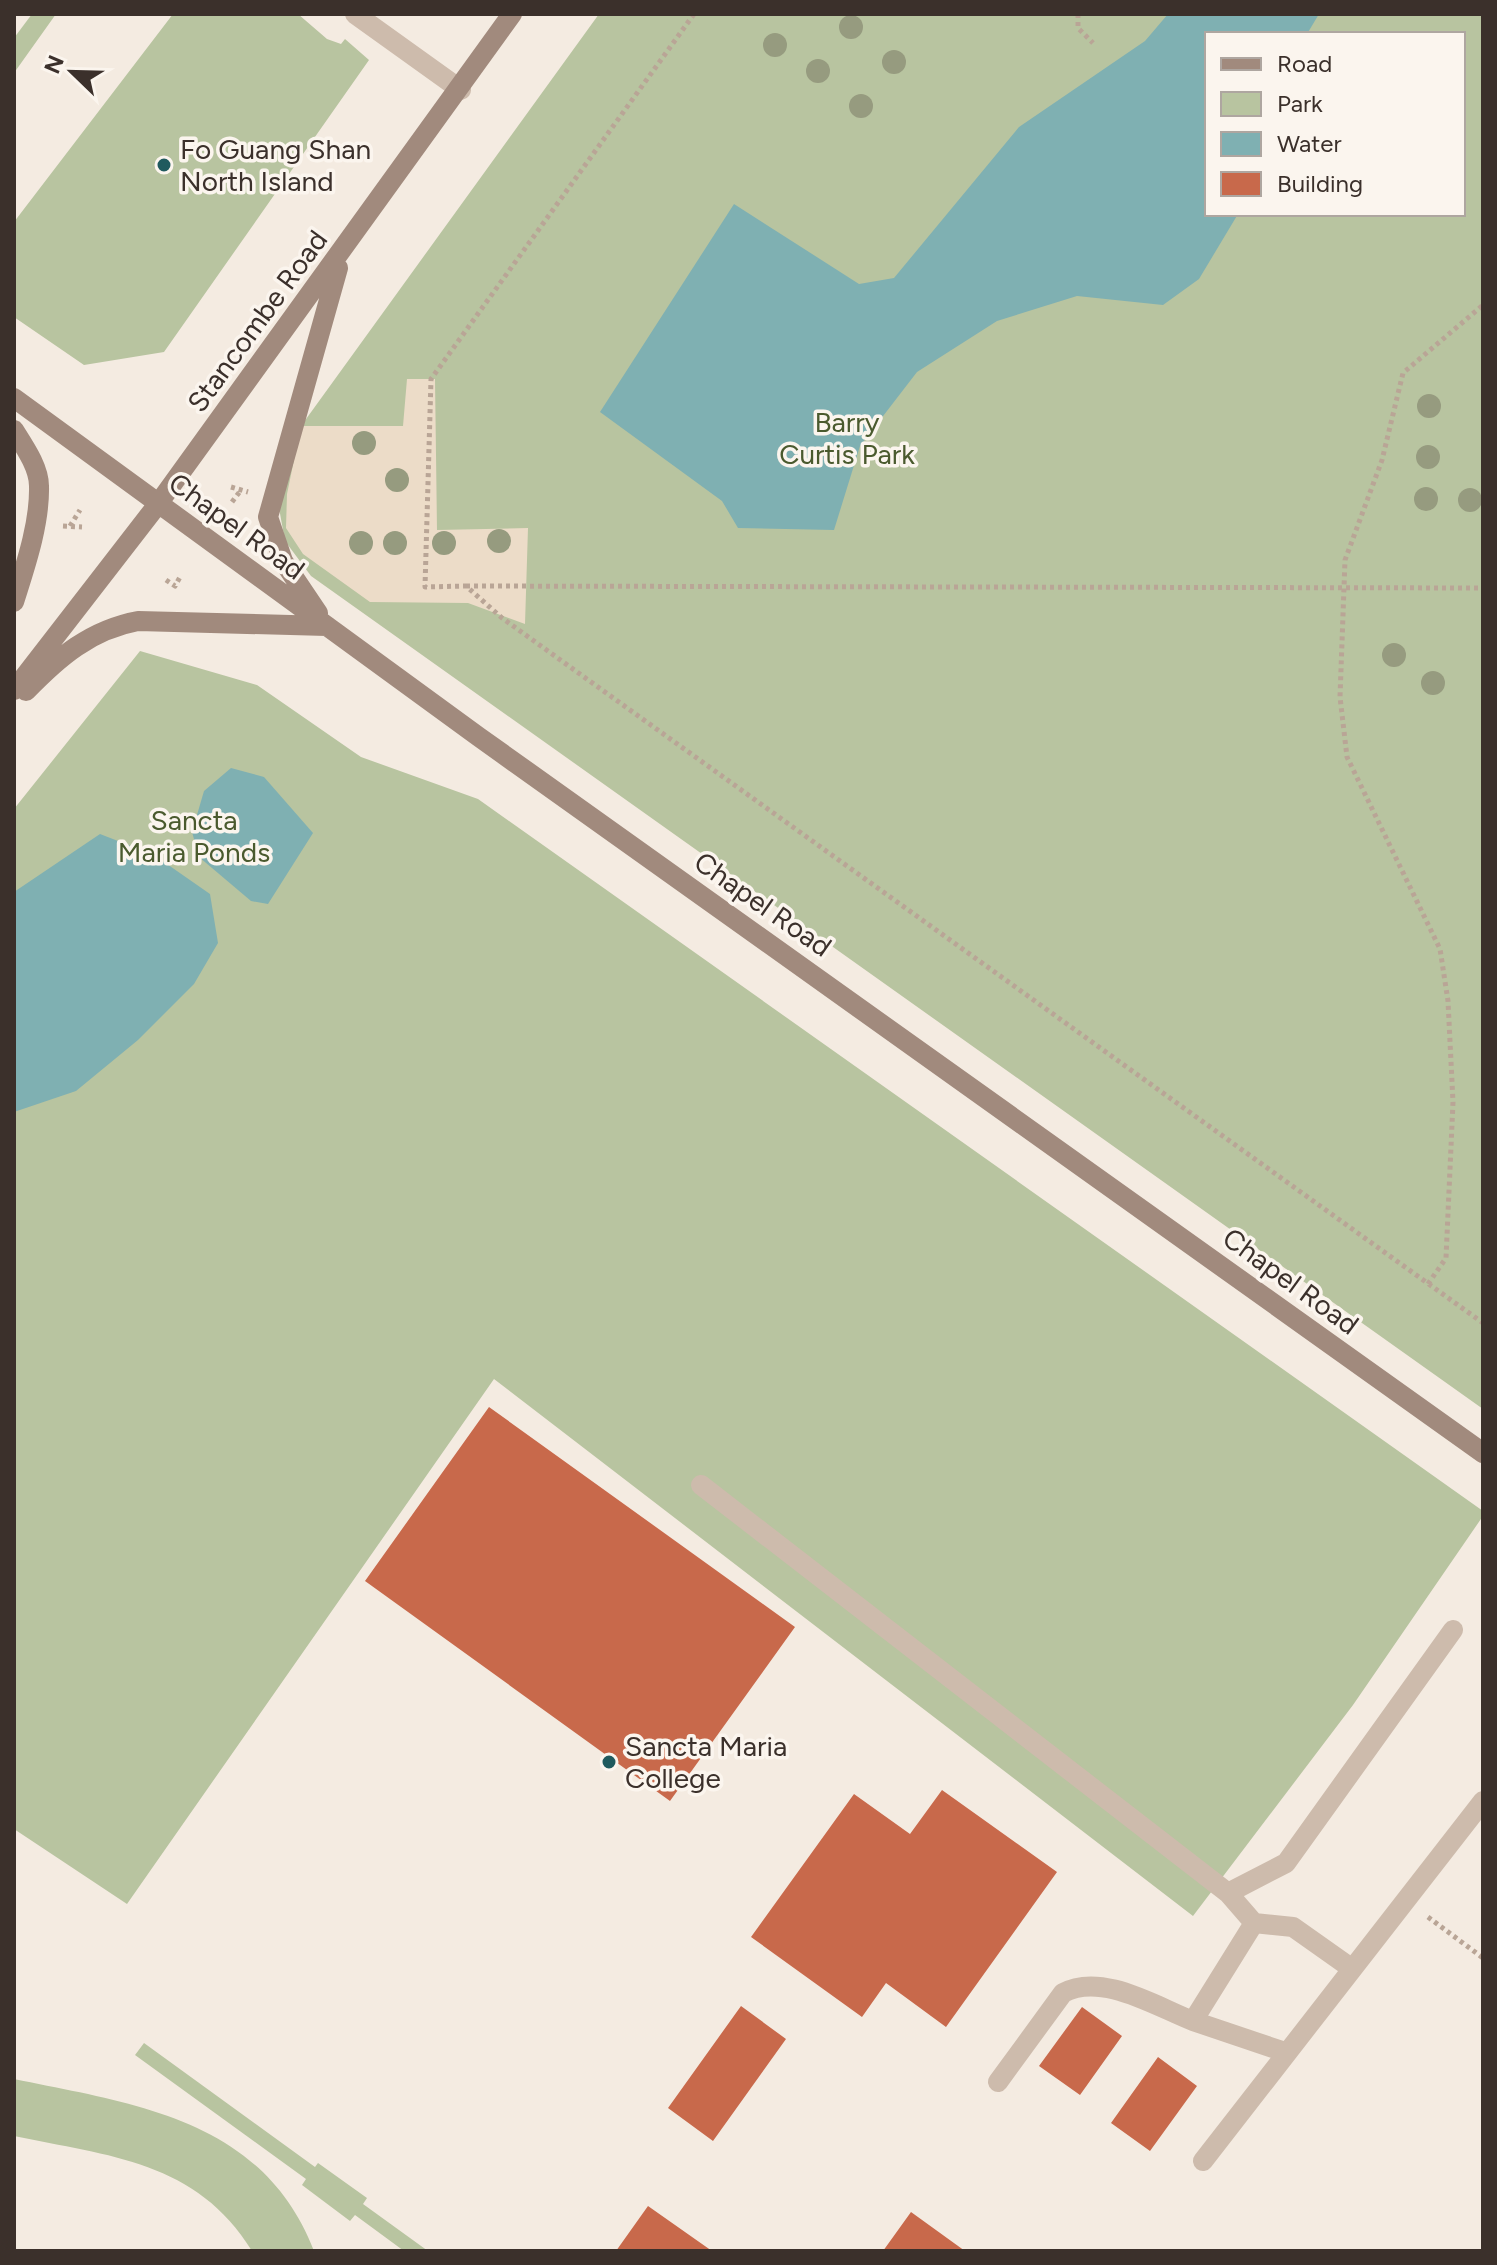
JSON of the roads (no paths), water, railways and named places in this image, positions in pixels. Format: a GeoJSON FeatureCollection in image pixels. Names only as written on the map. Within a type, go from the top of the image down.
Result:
{"type":"FeatureCollection","features":[{"type":"Feature","properties":{"kind":"main road","name":"Stancombe Road"},"geometry":{"type":"LineString","coordinates":[[14,690],[158,504],[461,90],[512,14]]}},
{"type":"Feature","properties":{"kind":"main road"},"geometry":{"type":"LineString","coordinates":[[327,626],[283,561],[268,517],[344,250]]}},
{"type":"Feature","properties":{"kind":"main road","name":"Chapel Road"},"geometry":{"type":"LineString","coordinates":[[14,398],[327,626],[1483,1453]]}},
{"type":"Feature","properties":{"kind":"main road"},"geometry":{"type":"LineString","coordinates":[[14,430],[29,453],[40,484],[34,528],[14,602]]}},
{"type":"Feature","properties":{"kind":"main road"},"geometry":{"type":"LineString","coordinates":[[14,703],[79,642],[111,626],[138,621],[327,626]]}},
{"type":"Feature","properties":{"kind":"lane"},"geometry":{"type":"LineString","coordinates":[[355,14],[461,90]]}},
{"type":"Feature","properties":{"kind":"lane"},"geometry":{"type":"LineString","coordinates":[[701,1485],[1228,1893],[1254,1923],[1293,1927],[1351,1968]]}},
{"type":"Feature","properties":{"kind":"lane"},"geometry":{"type":"LineString","coordinates":[[1228,1893],[1286,1863],[1453,1630]]}},
{"type":"Feature","properties":{"kind":"lane"},"geometry":{"type":"LineString","coordinates":[[1203,2161],[1483,1801]]}},
{"type":"Feature","properties":{"kind":"lane"},"geometry":{"type":"LineString","coordinates":[[1193,2021],[1254,1923]]}},
{"type":"Feature","properties":{"kind":"lane"},"geometry":{"type":"LineString","coordinates":[[998,2082],[1063,1993],[1078,1985],[1105,1987],[1285,2052]]}},
{"type":"Feature","properties":{"kind":"water"},"geometry":{"type":"Polygon","coordinates":[[[1168,14],[1319,14],[1308,32],[1205,32],[1205,216],[1237,216],[1199,279],[1163,305],[1077,296],[997,321],[917,372],[860,446],[834,530],[738,528],[722,501],[600,412],[734,204],[859,284],[894,278],[1019,127],[1145,41],[1168,14]]]}},
{"type":"Feature","properties":{"kind":"water"},"geometry":{"type":"Polygon","coordinates":[[[231,768],[264,777],[313,833],[268,904],[251,901],[199,857],[192,832],[204,791],[231,768]]]}},
{"type":"Feature","properties":{"kind":"water"},"geometry":{"type":"Polygon","coordinates":[[[100,834],[154,855],[210,894],[218,943],[194,984],[138,1040],[76,1091],[14,1112],[14,892],[100,834]]]}},
{"type":"Feature","properties":{"kind":"place","name":"Fo Guang Shan North Island"},"geometry":{"type":"Point","coordinates":[164,165]}},
{"type":"Feature","properties":{"kind":"place","name":"Sancta Maria College"},"geometry":{"type":"Point","coordinates":[609,1762]}},
{"type":"Feature","properties":{"kind":"park label","name":"Barry Curtis Park"},"geometry":{"type":"Point","coordinates":[847,438]}},
{"type":"Feature","properties":{"kind":"park label","name":"Sancta Maria Ponds"},"geometry":{"type":"Point","coordinates":[194,836]}}]}
